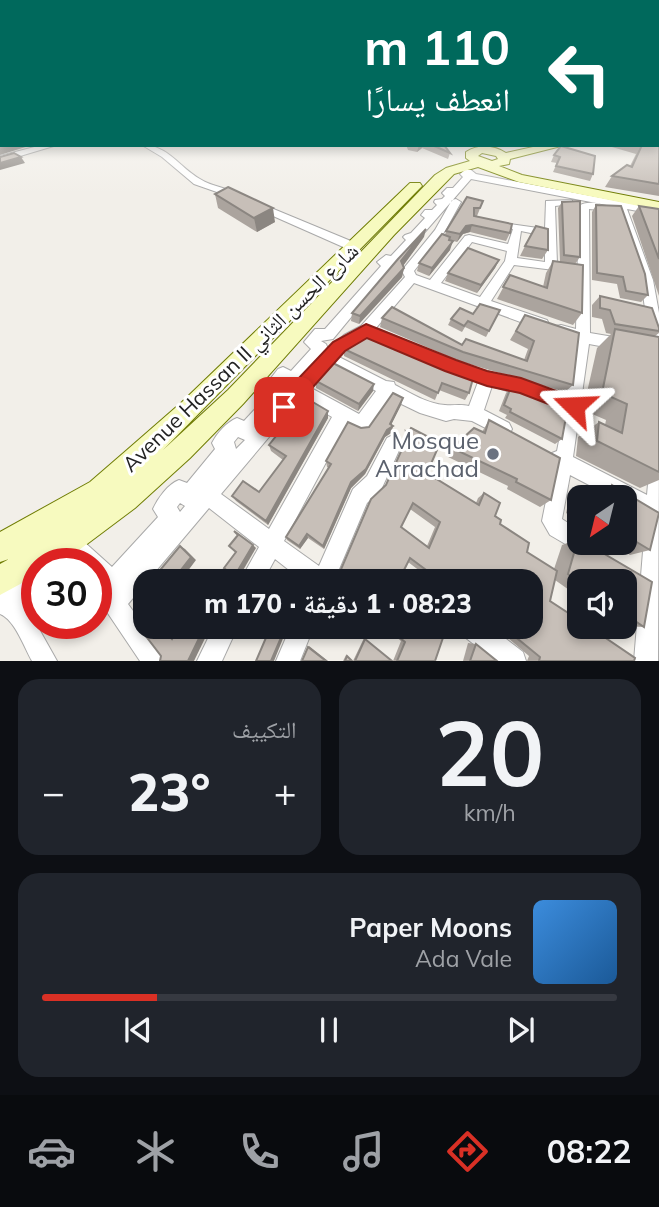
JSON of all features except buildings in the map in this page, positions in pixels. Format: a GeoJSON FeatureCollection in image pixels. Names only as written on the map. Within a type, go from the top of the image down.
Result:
{"type":"FeatureCollection","features":[{"type":"Feature","properties":{"kind":"main road"},"geometry":{"type":"LineString","coordinates":[[486,156],[516,147]]}},
{"type":"Feature","properties":{"kind":"main road"},"geometry":{"type":"LineString","coordinates":[[486,156],[546,147]]}},
{"type":"Feature","properties":{"kind":"main road","name":"Avenue Hassan II شارع الحسن الثاني"},"geometry":{"type":"LineString","coordinates":[[6,544],[99,491],[136,459],[430,173],[449,162],[486,156]]}},
{"type":"Feature","properties":{"kind":"main road","name":"Avenue Hassan II شارع الحسن الثاني"},"geometry":{"type":"LineString","coordinates":[[18,576],[87,528],[157,473],[216,416],[440,178],[486,156]]}},
{"type":"Feature","properties":{"kind":"main road"},"geometry":{"type":"LineString","coordinates":[[486,156],[519,178],[659,209]]}},
{"type":"Feature","properties":{"kind":"main road"},"geometry":{"type":"LineString","coordinates":[[486,156],[543,182]]}},
{"type":"Feature","properties":{"kind":"street"},"geometry":{"type":"LineString","coordinates":[[0,159],[45,147]]}},
{"type":"Feature","properties":{"kind":"street"},"geometry":{"type":"LineString","coordinates":[[150,147],[204,185],[254,203],[278,216],[354,247]]}},
{"type":"Feature","properties":{"kind":"street"},"geometry":{"type":"LineString","coordinates":[[112,581],[172,516],[163,509],[179,489],[188,497],[228,448],[221,443],[237,426],[245,432],[280,393],[272,387],[283,374],[292,380],[321,348],[311,342],[320,333],[328,335],[389,265],[383,262],[386,259],[393,261],[413,239],[409,237],[411,234],[415,236],[432,216],[426,215],[429,212],[434,214],[443,204],[439,202],[445,202],[452,194],[447,193],[450,190],[456,192],[469,176],[466,174],[468,172],[472,174],[470,176],[510,184],[511,182],[555,193],[659,209]]}},
{"type":"Feature","properties":{"kind":"street"},"geometry":{"type":"LineString","coordinates":[[68,548],[93,531],[164,472],[430,195],[455,173],[481,172],[659,209]]}},
{"type":"Feature","properties":{"kind":"street"},"geometry":{"type":"LineString","coordinates":[[551,267],[549,233],[552,201],[659,218]]}},
{"type":"Feature","properties":{"kind":"street"},"geometry":{"type":"LineString","coordinates":[[432,286],[455,235],[456,202]]}},
{"type":"Feature","properties":{"kind":"street"},"geometry":{"type":"LineString","coordinates":[[567,534],[552,521],[574,406],[583,337],[585,205]]}},
{"type":"Feature","properties":{"kind":"street"},"geometry":{"type":"LineString","coordinates":[[623,211],[653,282],[659,340]]}},
{"type":"Feature","properties":{"kind":"street"},"geometry":{"type":"LineString","coordinates":[[491,222],[549,233]]}},
{"type":"Feature","properties":{"kind":"street"},"geometry":{"type":"LineString","coordinates":[[482,304],[512,255],[516,232]]}},
{"type":"Feature","properties":{"kind":"street"},"geometry":{"type":"LineString","coordinates":[[455,235],[551,267],[583,272]]}},
{"type":"Feature","properties":{"kind":"street"},"geometry":{"type":"LineString","coordinates":[[455,235],[408,271],[412,278],[583,337],[659,351]]}},
{"type":"Feature","properties":{"kind":"street"},"geometry":{"type":"LineString","coordinates":[[154,661],[115,604],[124,590],[328,358],[349,339],[366,330],[412,278]]}},
{"type":"Feature","properties":{"kind":"street"},"geometry":{"type":"LineString","coordinates":[[632,307],[654,309]]}},
{"type":"Feature","properties":{"kind":"street"},"geometry":{"type":"LineString","coordinates":[[366,330],[487,378],[521,385],[574,406]]}},
{"type":"Feature","properties":{"kind":"street"},"geometry":{"type":"LineString","coordinates":[[328,358],[434,411],[474,414],[521,439]]}},
{"type":"Feature","properties":{"kind":"street"},"geometry":{"type":"LineString","coordinates":[[474,414],[487,378]]}},
{"type":"Feature","properties":{"kind":"street"},"geometry":{"type":"LineString","coordinates":[[299,390],[362,425],[388,387]]}},
{"type":"Feature","properties":{"kind":"street"},"geometry":{"type":"LineString","coordinates":[[258,569],[343,414]]}},
{"type":"Feature","properties":{"kind":"street"},"geometry":{"type":"LineString","coordinates":[[327,569],[357,502],[374,484],[393,444]]}},
{"type":"Feature","properties":{"kind":"street"},"geometry":{"type":"LineString","coordinates":[[542,450],[658,511]]}},
{"type":"Feature","properties":{"kind":"street"},"geometry":{"type":"LineString","coordinates":[[646,661],[655,585],[659,462]]}},
{"type":"Feature","properties":{"kind":"street"},"geometry":{"type":"LineString","coordinates":[[206,495],[306,569]]}},
{"type":"Feature","properties":{"kind":"street"},"geometry":{"type":"LineString","coordinates":[[6,544],[32,609],[19,612],[46,661]]}},
{"type":"Feature","properties":{"kind":"street"},"geometry":{"type":"LineString","coordinates":[[637,576],[655,585]]}},
{"type":"Feature","properties":{"kind":"street"},"geometry":{"type":"LineString","coordinates":[[209,661],[220,639]]}},
{"type":"Feature","properties":{"kind":"street"},"geometry":{"type":"LineString","coordinates":[[288,661],[297,639]]}},
{"type":"Feature","properties":{"kind":"street"},"geometry":{"type":"LineString","coordinates":[[486,639],[514,661]]}},
{"type":"Feature","properties":{"kind":"place","name":"Mosque Arrachad"},"geometry":{"type":"Point","coordinates":[493,454]}},
{"type":"Feature","properties":{"kind":"route"},"geometry":{"type":"LineString","coordinates":[[284,407],[339,346],[366,330],[451,366],[487,378],[521,385],[574,406]]}}]}
